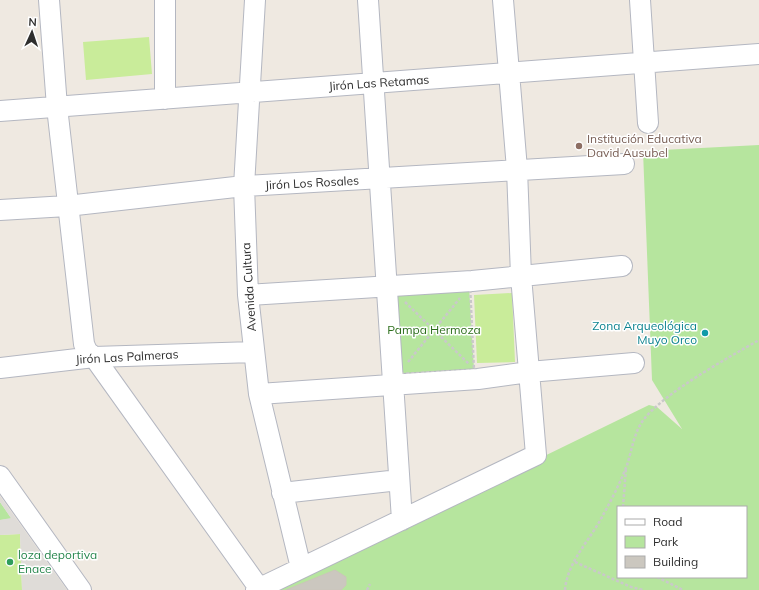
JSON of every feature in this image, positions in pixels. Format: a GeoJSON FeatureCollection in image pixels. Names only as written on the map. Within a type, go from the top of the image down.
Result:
{"type":"FeatureCollection","features":[{"type":"Feature","properties":{"kind":"street"},"geometry":{"type":"LineString","coordinates":[[49,0],[57,107],[67,206],[84,344],[87,351],[94,357],[257,589],[536,454],[521,276],[517,169],[503,0]]}},
{"type":"Feature","properties":{"kind":"street"},"geometry":{"type":"LineString","coordinates":[[165,0],[165,99]]}},
{"type":"Feature","properties":{"kind":"street","name":"Avenida Cultura"},"geometry":{"type":"LineString","coordinates":[[255,0],[244,186],[248,295],[259,394],[300,568]]}},
{"type":"Feature","properties":{"kind":"street"},"geometry":{"type":"LineString","coordinates":[[368,0],[381,179],[392,291],[398,376],[399,480],[402,520]]}},
{"type":"Feature","properties":{"kind":"street"},"geometry":{"type":"LineString","coordinates":[[640,0],[648,123]]}},
{"type":"Feature","properties":{"kind":"street","name":"Jirón Las Retamas"},"geometry":{"type":"LineString","coordinates":[[0,111],[759,54]]}},
{"type":"Feature","properties":{"kind":"street","name":"Jirón Los Rosales"},"geometry":{"type":"LineString","coordinates":[[0,210],[67,206],[244,186],[624,164]]}},
{"type":"Feature","properties":{"kind":"street"},"geometry":{"type":"LineString","coordinates":[[248,295],[392,291],[622,266]]}},
{"type":"Feature","properties":{"kind":"street","name":"Jirón Las Palmeras"},"geometry":{"type":"LineString","coordinates":[[0,368],[94,357],[254,352]]}},
{"type":"Feature","properties":{"kind":"street"},"geometry":{"type":"LineString","coordinates":[[259,394],[398,376],[529,372],[634,363]]}},
{"type":"Feature","properties":{"kind":"street"},"geometry":{"type":"LineString","coordinates":[[0,476],[80,590]]}},
{"type":"Feature","properties":{"kind":"street"},"geometry":{"type":"LineString","coordinates":[[282,492],[399,480]]}},
{"type":"Feature","properties":{"kind":"path"},"geometry":{"type":"LineString","coordinates":[[471,283],[392,291],[398,376],[476,374]]}},
{"type":"Feature","properties":{"kind":"path"},"geometry":{"type":"LineString","coordinates":[[408,363],[471,283]]}},
{"type":"Feature","properties":{"kind":"path"},"geometry":{"type":"LineString","coordinates":[[471,283],[476,374]]}},
{"type":"Feature","properties":{"kind":"path"},"geometry":{"type":"LineString","coordinates":[[404,300],[435,330],[476,374]]}},
{"type":"Feature","properties":{"kind":"path"},"geometry":{"type":"LineString","coordinates":[[566,590],[566,584],[575,562],[603,515],[626,466],[632,445],[643,420],[665,400],[759,340]]}},
{"type":"Feature","properties":{"kind":"path"},"geometry":{"type":"LineString","coordinates":[[623,506],[626,466]]}},
{"type":"Feature","properties":{"kind":"path"},"geometry":{"type":"LineString","coordinates":[[575,562],[631,587],[643,590]]}},
{"type":"Feature","properties":{"kind":"path"},"geometry":{"type":"LineString","coordinates":[[659,578],[683,590]]}},
{"type":"Feature","properties":{"kind":"path"},"geometry":{"type":"LineString","coordinates":[[367,590],[370,584]]}},
{"type":"Feature","properties":{"kind":"green space"},"geometry":{"type":"Polygon","coordinates":[[[149,37],[152,74],[86,80],[83,42],[149,37]]]}},
{"type":"Feature","properties":{"kind":"green space"},"geometry":{"type":"Polygon","coordinates":[[[759,145],[759,590],[266,590],[323,564],[649,405],[657,407],[682,429],[652,380],[643,151],[759,145]]]}},
{"type":"Feature","properties":{"kind":"green space","name":"Pampa Hermoza"},"geometry":{"type":"Polygon","coordinates":[[[469,286],[474,369],[398,374],[393,291],[469,286]]]}},
{"type":"Feature","properties":{"kind":"green space"},"geometry":{"type":"Polygon","coordinates":[[[512,293],[515,362],[477,363],[474,295],[512,293]]]}},
{"type":"Feature","properties":{"kind":"green space"},"geometry":{"type":"Polygon","coordinates":[[[0,502],[11,518],[11,519],[0,520],[0,502]]]}},
{"type":"Feature","properties":{"kind":"green space","name":"loza deportiva Enace"},"geometry":{"type":"Polygon","coordinates":[[[20,534],[22,590],[0,590],[0,535],[20,534]]]}},
{"type":"Feature","properties":{"kind":"shaded area"},"geometry":{"type":"Polygon","coordinates":[[[0,496],[67,590],[22,590],[20,534],[0,535],[0,520],[11,518],[0,502],[0,496]]]}},
{"type":"Feature","properties":{"kind":"building"},"geometry":{"type":"Polygon","coordinates":[[[335,570],[346,577],[346,585],[341,590],[286,590],[335,570]]]}},
{"type":"Feature","properties":{"kind":"place","name":"Institución Educativa David Ausubel"},"geometry":{"type":"Point","coordinates":[579,146]}},
{"type":"Feature","properties":{"kind":"place","name":"Zona Arqueológica Muyo Orco"},"geometry":{"type":"Point","coordinates":[705,333]}},
{"type":"Feature","properties":{"kind":"place","name":"loza deportiva Enace"},"geometry":{"type":"Point","coordinates":[10,562]}}]}
